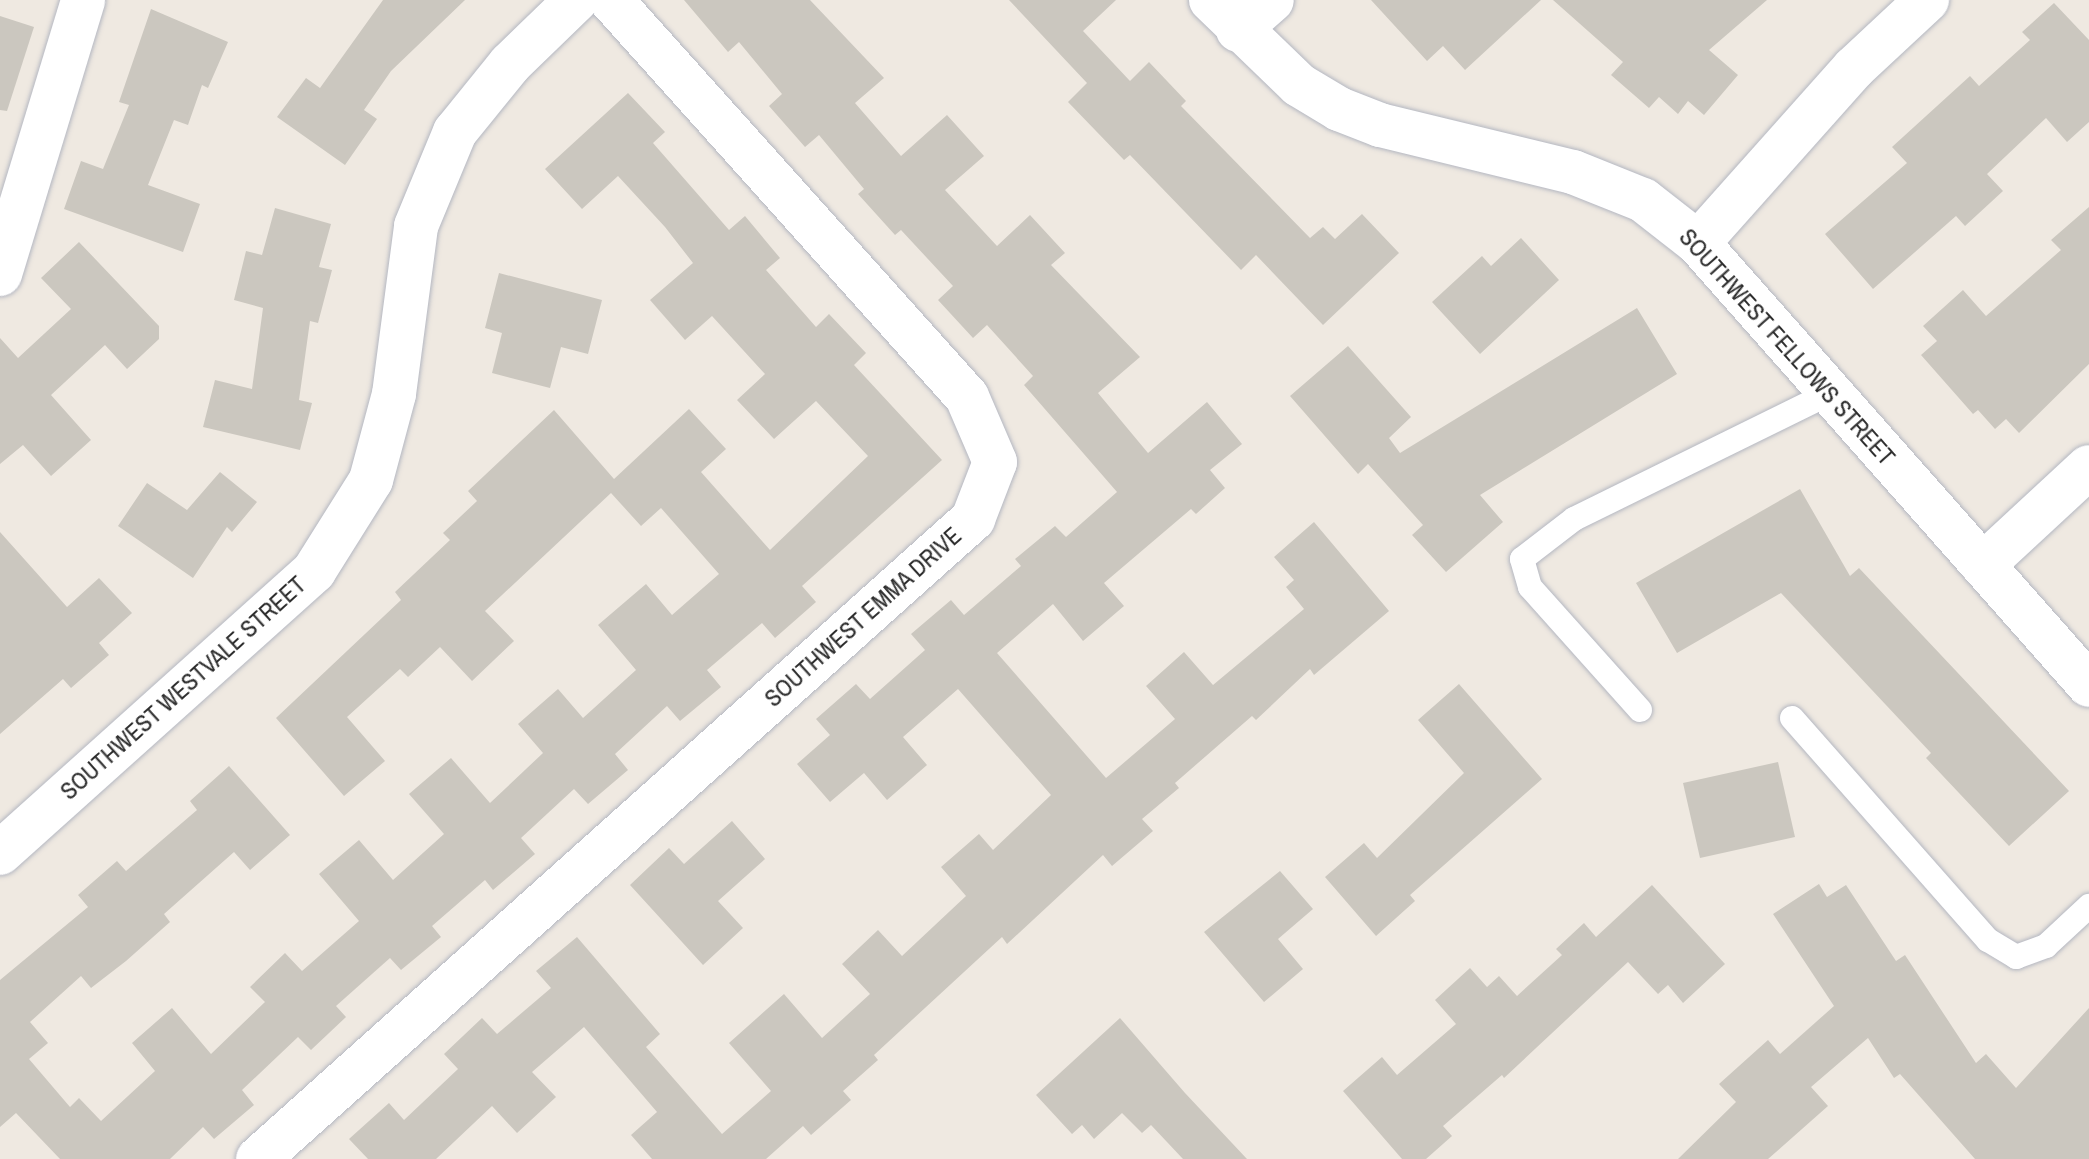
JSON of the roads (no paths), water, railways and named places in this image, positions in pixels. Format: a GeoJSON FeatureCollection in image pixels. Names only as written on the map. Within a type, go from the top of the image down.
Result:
{"type":"FeatureCollection","features":[{"type":"Feature","properties":{"kind":"street"},"geometry":{"type":"LineString","coordinates":[[0,274],[83,0]]}},
{"type":"Feature","properties":{"kind":"street","name":"SOUTHWEST WESTVALE STREET"},"geometry":{"type":"LineString","coordinates":[[0,853],[314,571],[371,480],[394,394],[416,226],[455,132],[510,64],[576,0]]}},
{"type":"Feature","properties":{"kind":"street","name":"SOUTHWEST EMMA DRIVE"},"geometry":{"type":"LineString","coordinates":[[258,1159],[973,519],[995,462],[967,397],[611,0]]}},
{"type":"Feature","properties":{"kind":"street"},"geometry":{"type":"LineString","coordinates":[[1225,15],[1272,0]]}},
{"type":"Feature","properties":{"kind":"street"},"geometry":{"type":"LineString","coordinates":[[1698,243],[1854,68],[1927,0]]}},
{"type":"Feature","properties":{"kind":"street","name":"SOUTHWEST FELLOWS STREET"},"geometry":{"type":"LineString","coordinates":[[1225,15],[1299,85],[1339,109],[1380,125],[1573,172],[1643,200],[1698,243],[2089,685]]}},
{"type":"Feature","properties":{"kind":"street"},"geometry":{"type":"LineString","coordinates":[[1983,565],[2089,467]]}},
{"type":"Feature","properties":{"kind":"lane"},"geometry":{"type":"LineString","coordinates":[[1640,710],[1530,587],[1522,559],[1574,519],[1830,393]]}},
{"type":"Feature","properties":{"kind":"lane"},"geometry":{"type":"LineString","coordinates":[[1792,718],[1988,940],[2016,957],[2046,946],[2089,906]]}}]}
